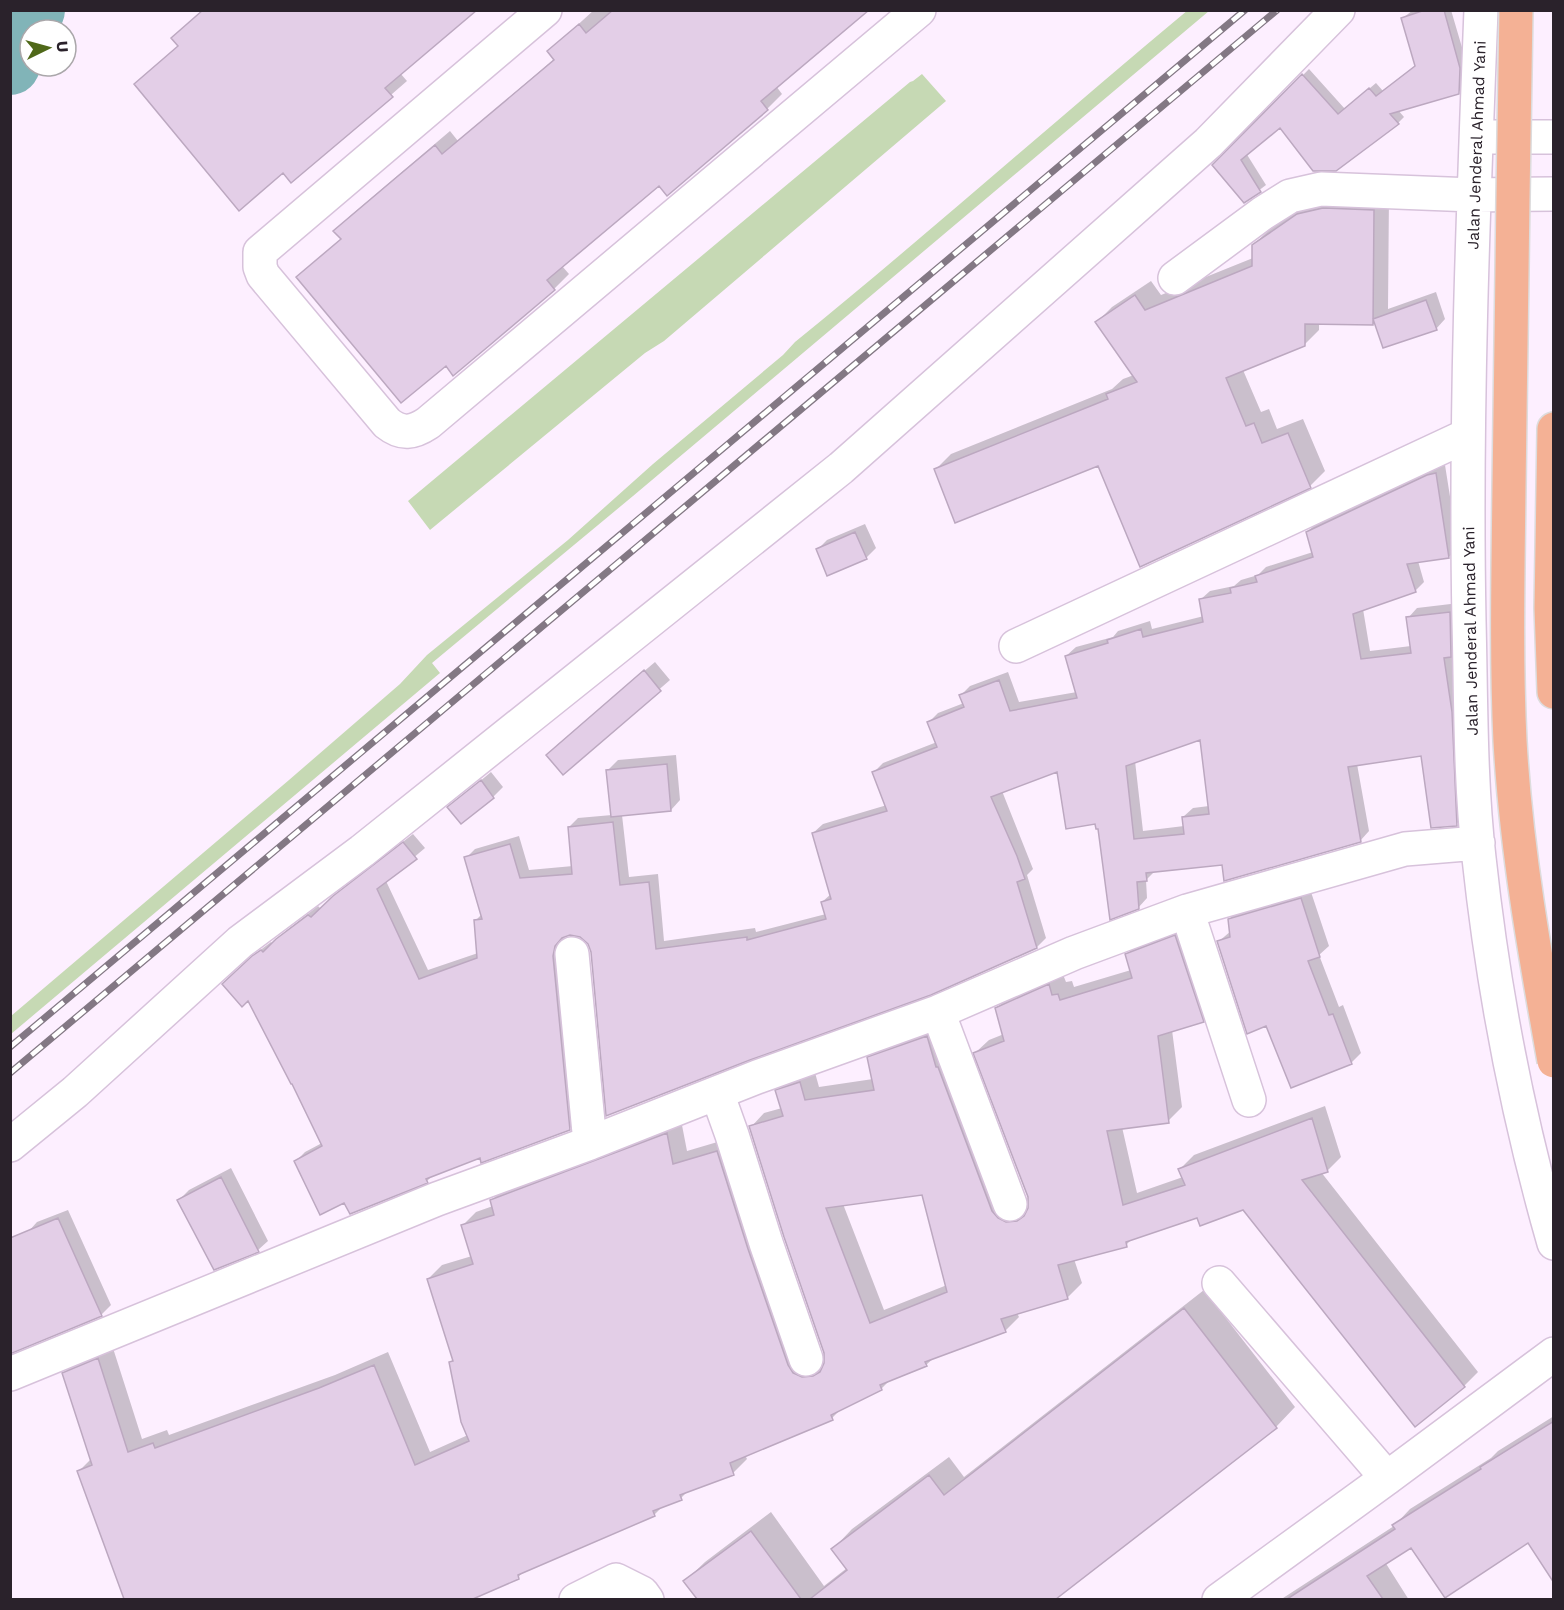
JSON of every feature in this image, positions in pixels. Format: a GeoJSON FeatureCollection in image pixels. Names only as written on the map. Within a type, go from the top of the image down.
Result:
{"type":"FeatureCollection","features":[{"type":"Feature","properties":{"kind":"highway"},"geometry":{"type":"LineString","coordinates":[[1516,10],[1509,397],[1510,741],[1527,904],[1554,1061]]}},
{"type":"Feature","properties":{"kind":"highway"},"geometry":{"type":"LineString","coordinates":[[1554,429],[1551,608],[1554,692]]}},
{"type":"Feature","properties":{"kind":"street"},"geometry":{"type":"LineString","coordinates":[[545,10],[260,252],[260,267],[264,275],[387,423],[395,429],[405,432],[417,430],[428,423],[919,10]]}},
{"type":"Feature","properties":{"kind":"street"},"geometry":{"type":"LineString","coordinates":[[10,1145],[75,1092],[240,942],[362,851],[841,468],[1208,143],[1338,10]]}},
{"type":"Feature","properties":{"kind":"street","name":"Jalan Jenderal Ahmad Yani"},"geometry":{"type":"LineString","coordinates":[[1481,10],[1473,195],[1468,435],[1471,720],[1478,843],[1493,964],[1512,1074],[1554,1243]]}},
{"type":"Feature","properties":{"kind":"street"},"geometry":{"type":"LineString","coordinates":[[1476,137],[1554,137]]}},
{"type":"Feature","properties":{"kind":"street"},"geometry":{"type":"LineString","coordinates":[[1175,278],[1290,195],[1321,189],[1473,195],[1554,194]]}},
{"type":"Feature","properties":{"kind":"street"},"geometry":{"type":"LineString","coordinates":[[1016,646],[1468,435]]}},
{"type":"Feature","properties":{"kind":"street"},"geometry":{"type":"LineString","coordinates":[[10,1374],[437,1199],[938,1012],[1074,953],[1187,911],[1404,849],[1478,843]]}},
{"type":"Feature","properties":{"kind":"street"},"geometry":{"type":"LineString","coordinates":[[1187,911],[1249,1100]]}},
{"type":"Feature","properties":{"kind":"street"},"geometry":{"type":"LineString","coordinates":[[572,954],[590,1143]]}},
{"type":"Feature","properties":{"kind":"street"},"geometry":{"type":"LineString","coordinates":[[938,1012],[1010,1204]]}},
{"type":"Feature","properties":{"kind":"street"},"geometry":{"type":"LineString","coordinates":[[717,1093],[806,1359]]}},
{"type":"Feature","properties":{"kind":"street"},"geometry":{"type":"LineString","coordinates":[[1219,1283],[1387,1478]]}},
{"type":"Feature","properties":{"kind":"street"},"geometry":{"type":"LineString","coordinates":[[1219,1599],[1554,1354]]}},
{"type":"Feature","properties":{"kind":"street"},"geometry":{"type":"LineString","coordinates":[[576,1599],[616,1580],[642,1593],[647,1599]]}},
{"type":"Feature","properties":{"kind":"green space"},"geometry":{"type":"Polygon","coordinates":[[[1188,10],[1209,11],[432,663],[440,673],[11,1034],[11,1016],[400,684],[427,655],[568,540],[653,464],[783,355],[795,342],[1188,10]]]}},
{"type":"Feature","properties":{"kind":"green space"},"geometry":{"type":"Polygon","coordinates":[[[922,74],[946,101],[664,341],[645,353],[430,530],[408,501],[922,74]]]}},
{"type":"Feature","properties":{"kind":"building"},"geometry":{"type":"Polygon","coordinates":[[[203,10],[477,10],[385,88],[393,97],[291,183],[283,173],[239,211],[134,84],[178,46],[171,38],[203,10]]]}},
{"type":"Feature","properties":{"kind":"building"},"geometry":{"type":"Polygon","coordinates":[[[613,10],[869,10],[761,101],[768,110],[667,196],[659,186],[547,280],[555,290],[490,345],[453,376],[446,366],[401,403],[296,277],[341,239],[333,231],[398,176],[435,145],[442,154],[554,60],[547,51],[579,24],[586,33],[613,10]]]}},
{"type":"Feature","properties":{"kind":"building"},"geometry":{"type":"Polygon","coordinates":[[[1425,10],[1444,10],[1460,68],[1459,94],[1390,114],[1399,124],[1336,171],[1313,171],[1280,128],[1241,160],[1261,192],[1244,203],[1212,165],[1302,74],[1338,114],[1369,88],[1376,96],[1415,66],[1401,18],[1425,10]]]}},
{"type":"Feature","properties":{"kind":"building"},"geometry":{"type":"Polygon","coordinates":[[[1323,208],[1374,210],[1373,325],[1305,324],[1305,346],[1226,378],[1246,426],[1254,423],[1262,443],[1288,433],[1311,488],[1140,567],[1098,466],[955,523],[934,469],[1108,399],[1106,394],[1137,382],[1095,322],[1135,295],[1145,310],[1252,266],[1252,245],[1297,214],[1323,208]]]}},
{"type":"Feature","properties":{"kind":"building"},"geometry":{"type":"Polygon","coordinates":[[[1426,300],[1437,330],[1383,348],[1373,319],[1426,300]]]}},
{"type":"Feature","properties":{"kind":"building"},"geometry":{"type":"Polygon","coordinates":[[[1436,473],[1449,558],[1407,564],[1416,592],[1353,614],[1361,659],[1411,653],[1406,617],[1450,612],[1451,657],[1444,658],[1452,712],[1457,826],[1431,828],[1421,756],[1348,767],[1361,842],[1224,881],[1222,865],[1146,873],[1147,881],[1137,882],[1139,909],[1110,920],[1098,829],[1095,824],[1066,829],[1057,772],[991,797],[1025,879],[1017,882],[1037,948],[931,995],[750,1060],[606,1116],[591,952],[588,944],[580,937],[570,935],[562,938],[555,946],[553,956],[570,1130],[481,1163],[480,1158],[426,1179],[428,1183],[350,1214],[344,1203],[320,1215],[294,1161],[322,1146],[248,1001],[242,1007],[222,984],[252,956],[261,950],[263,952],[308,915],[311,917],[333,896],[403,842],[417,859],[377,889],[419,979],[477,958],[474,920],[482,919],[464,857],[510,844],[520,878],[572,874],[568,827],[613,822],[620,885],[649,882],[656,949],[747,937],[747,940],[826,919],[821,902],[831,899],[812,833],[887,811],[872,772],[937,747],[927,722],[964,707],[959,695],[999,680],[1010,711],[1077,698],[1065,656],[1108,643],[1107,640],[1141,629],[1143,637],[1203,622],[1199,599],[1231,593],[1230,588],[1257,582],[1255,576],[1313,557],[1306,532],[1427,475],[1436,473]],[[1200,740],[1126,766],[1134,839],[1184,834],[1182,817],[1209,814],[1200,740]]]}},
{"type":"Feature","properties":{"kind":"building"},"geometry":{"type":"Polygon","coordinates":[[[855,532],[867,559],[827,576],[816,549],[855,532]]]}},
{"type":"Feature","properties":{"kind":"building"},"geometry":{"type":"Polygon","coordinates":[[[644,670],[661,691],[563,775],[546,755],[644,670]]]}},
{"type":"Feature","properties":{"kind":"building"},"geometry":{"type":"Polygon","coordinates":[[[667,764],[671,811],[611,817],[606,770],[667,764]]]}},
{"type":"Feature","properties":{"kind":"building"},"geometry":{"type":"Polygon","coordinates":[[[481,780],[494,798],[461,824],[447,807],[481,780]]]}},
{"type":"Feature","properties":{"kind":"building"},"geometry":{"type":"Polygon","coordinates":[[[1301,898],[1320,957],[1308,961],[1329,1015],[1333,1014],[1352,1064],[1291,1088],[1266,1026],[1247,1034],[1217,941],[1230,937],[1228,919],[1301,898]]]}},
{"type":"Feature","properties":{"kind":"building"},"geometry":{"type":"Polygon","coordinates":[[[1175,935],[1204,1022],[1158,1036],[1169,1123],[1107,1131],[1123,1205],[1185,1185],[1178,1169],[1312,1118],[1328,1172],[1302,1180],[1465,1387],[1415,1427],[1243,1210],[1200,1226],[1197,1218],[1126,1242],[1127,1247],[1058,1265],[1068,1299],[1001,1319],[1006,1332],[925,1362],[927,1366],[880,1385],[882,1390],[831,1415],[833,1420],[730,1463],[734,1475],[680,1495],[682,1500],[653,1511],[655,1516],[518,1575],[519,1579],[473,1599],[124,1599],[77,1471],[92,1465],[62,1373],[98,1358],[128,1452],[153,1443],[155,1448],[319,1388],[374,1365],[415,1465],[469,1441],[461,1422],[449,1362],[453,1361],[427,1279],[473,1264],[461,1225],[494,1215],[490,1200],[667,1133],[673,1164],[717,1151],[788,1365],[793,1373],[802,1377],[813,1376],[820,1372],[824,1363],[824,1353],[749,1126],[783,1116],[775,1090],[800,1082],[805,1100],[874,1090],[867,1057],[927,1036],[936,1067],[938,1067],[992,1211],[1006,1222],[1017,1221],[1024,1216],[1028,1208],[1028,1197],[973,1053],[1004,1041],[995,1008],[1049,984],[1052,995],[1058,994],[1060,1000],[1132,978],[1125,954],[1175,935]],[[922,1195],[826,1208],[870,1323],[947,1292],[922,1195]]]}},
{"type":"Feature","properties":{"kind":"building"},"geometry":{"type":"Polygon","coordinates":[[[221,1177],[259,1252],[214,1270],[177,1200],[221,1177]]]}},
{"type":"Feature","properties":{"kind":"building"},"geometry":{"type":"Polygon","coordinates":[[[58,1218],[102,1316],[10,1354],[10,1238],[58,1218]]]}},
{"type":"Feature","properties":{"kind":"building"},"geometry":{"type":"Polygon","coordinates":[[[1184,1308],[1277,1428],[1056,1599],[810,1599],[847,1570],[831,1549],[929,1475],[944,1495],[1184,1308]]]}},
{"type":"Feature","properties":{"kind":"building"},"geometry":{"type":"Polygon","coordinates":[[[1554,1421],[1554,1583],[1528,1543],[1445,1598],[1411,1548],[1367,1576],[1383,1599],[1287,1599],[1395,1529],[1392,1525],[1554,1421]]]}},
{"type":"Feature","properties":{"kind":"building"},"geometry":{"type":"Polygon","coordinates":[[[751,1531],[801,1599],[697,1599],[683,1581],[751,1531]]]}},
{"type":"Feature","properties":{"kind":"waterway"},"geometry":{"type":"LineString","coordinates":[[10,65],[35,10]]}},
{"type":"Feature","properties":{"kind":"railway"},"geometry":{"type":"LineString","coordinates":[[10,1047],[1245,10]]}},
{"type":"Feature","properties":{"kind":"railway"},"geometry":{"type":"LineString","coordinates":[[10,1073],[1277,10]]}}]}
